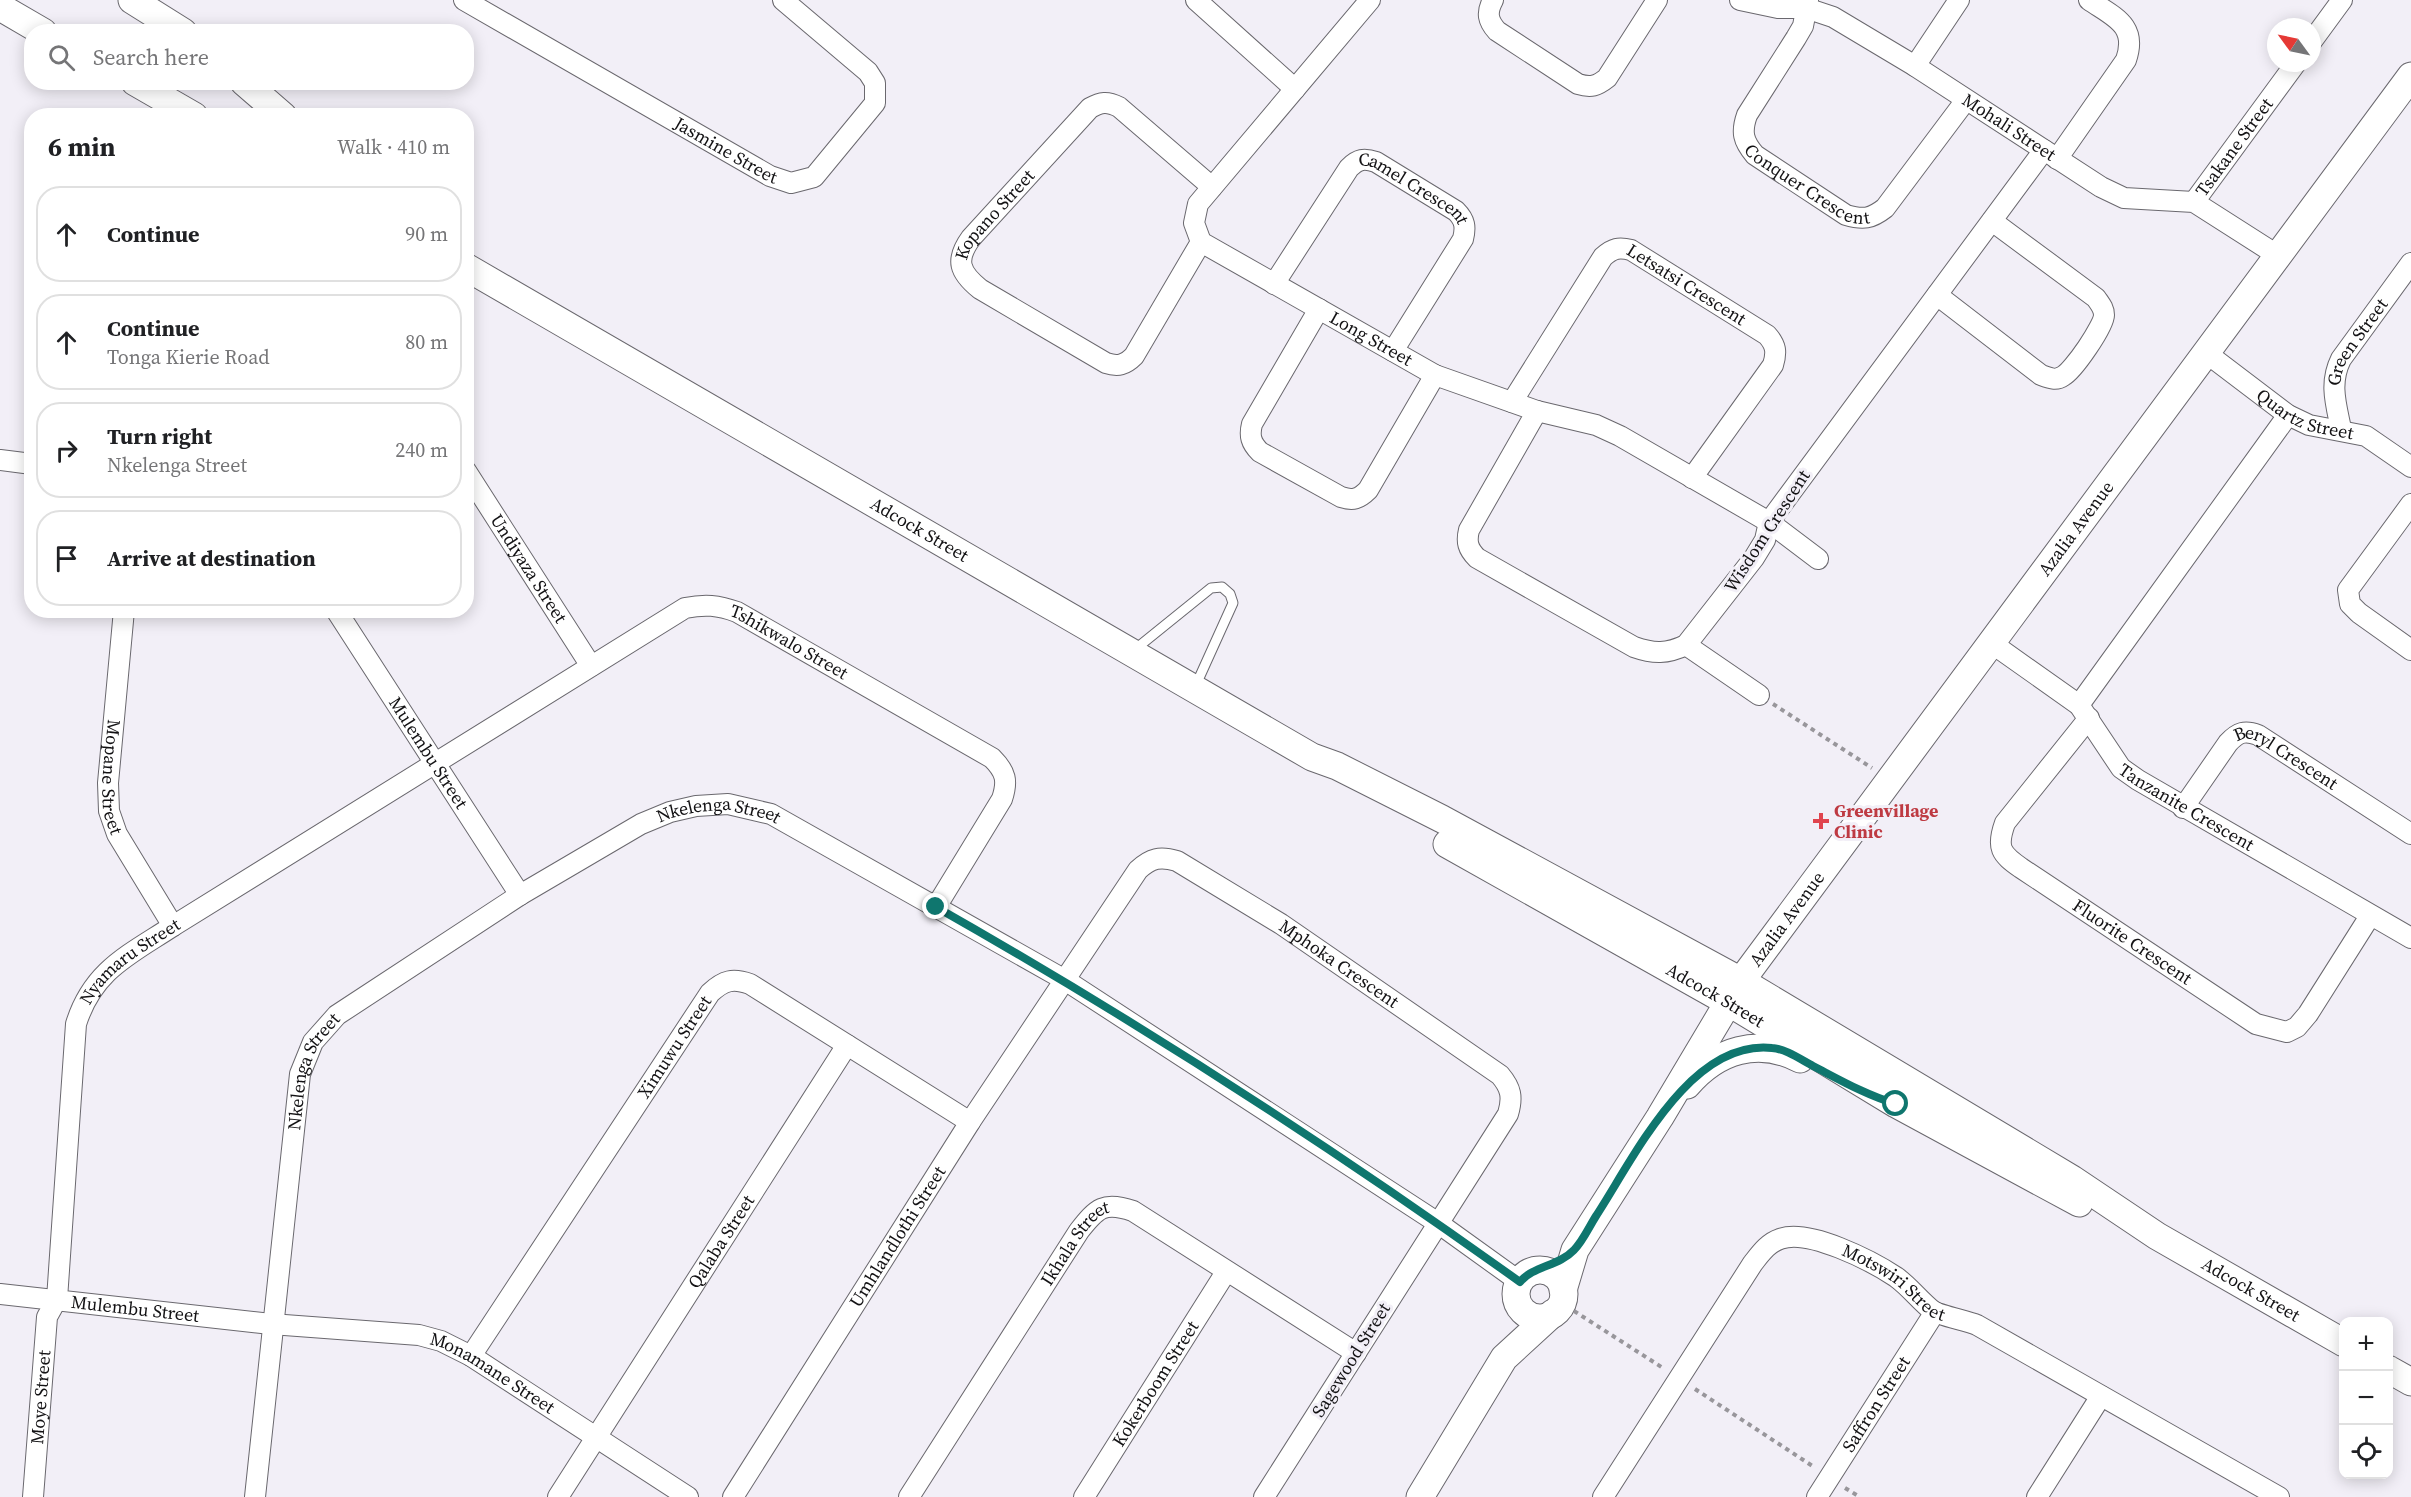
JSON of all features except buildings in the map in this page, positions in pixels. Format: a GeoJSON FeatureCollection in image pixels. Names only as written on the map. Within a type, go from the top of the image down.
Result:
{"type":"FeatureCollection","features":[{"type":"Feature","properties":{"kind":"main road"},"geometry":{"type":"LineString","coordinates":[[132,0],[170,24]]}},
{"type":"Feature","properties":{"kind":"main road"},"geometry":{"type":"LineString","coordinates":[[0,8],[29,24]]}},
{"type":"Feature","properties":{"kind":"main road","name":"Azalia Avenue"},"geometry":{"type":"LineString","coordinates":[[1660,1117],[1734,991],[2411,76]]}},
{"type":"Feature","properties":{"kind":"main road"},"geometry":{"type":"LineString","coordinates":[[149,90],[180,108]]}},
{"type":"Feature","properties":{"kind":"main road"},"geometry":{"type":"LineString","coordinates":[[253,90],[274,108]]}},
{"type":"Feature","properties":{"kind":"main road","name":"Adcock Street"},"geometry":{"type":"LineString","coordinates":[[474,262],[528,301]]}},
{"type":"Feature","properties":{"kind":"main road","name":"Adcock Street"},"geometry":{"type":"LineString","coordinates":[[474,271],[1312,757],[1337,766],[1442,819],[1734,991],[2072,1179],[2157,1236],[2339,1341]]}},
{"type":"Feature","properties":{"kind":"main road","name":"Adcock Street"},"geometry":{"type":"LineString","coordinates":[[1734,991],[1896,1104],[2063,1194],[2157,1236]]}},
{"type":"Feature","properties":{"kind":"main road"},"geometry":{"type":"LineString","coordinates":[[1504,1358],[1560,1302],[1575,1250],[1660,1117],[1697,1073],[1733,1053],[1760,1047],[1788,1053],[1853,1088],[1896,1104]]}},
{"type":"Feature","properties":{"kind":"main road"},"geometry":{"type":"LineString","coordinates":[[1419,1497],[1504,1358],[1525,1282],[1575,1250]]}},
{"type":"Feature","properties":{"kind":"main road"},"geometry":{"type":"LineString","coordinates":[[1525,1282],[1552,1274],[1560,1302]]}},
{"type":"Feature","properties":{"kind":"main road"},"geometry":{"type":"LineString","coordinates":[[1525,1282],[1520,1306],[1528,1315],[1541,1318],[1560,1302]]}},
{"type":"Feature","properties":{"kind":"main road"},"geometry":{"type":"LineString","coordinates":[[2392,1371],[2411,1382]]}},
{"type":"Feature","properties":{"kind":"street","name":"Jasmine Street"},"geometry":{"type":"LineString","coordinates":[[464,0],[770,176],[791,183],[814,177],[870,111],[876,93],[875,83],[868,72],[783,0]]}},
{"type":"Feature","properties":{"kind":"street"},"geometry":{"type":"LineString","coordinates":[[1196,0],[1295,89]]}},
{"type":"Feature","properties":{"kind":"street"},"geometry":{"type":"LineString","coordinates":[[1201,242],[1194,223],[1198,204],[1371,0]]}},
{"type":"Feature","properties":{"kind":"street"},"geometry":{"type":"LineString","coordinates":[[1493,0],[1488,13],[1490,23],[1497,31],[1578,84],[1588,87],[1599,85],[1607,78],[1657,0]]}},
{"type":"Feature","properties":{"kind":"street","name":"Mohali Street"},"geometry":{"type":"LineString","coordinates":[[1740,0],[1778,8],[1807,4],[1915,66],[2101,187],[2124,198],[2194,202],[2277,255]]}},
{"type":"Feature","properties":{"kind":"street"},"geometry":{"type":"LineString","coordinates":[[1915,66],[1959,0]]}},
{"type":"Feature","properties":{"kind":"street","name":"Wisdom Crescent"},"geometry":{"type":"LineString","coordinates":[[1686,645],[1754,558],[1765,540],[1769,522],[1936,295],[1992,221],[2051,155],[2126,60],[2131,46],[2128,31],[2118,19],[2088,0]]}},
{"type":"Feature","properties":{"kind":"street"},"geometry":{"type":"LineString","coordinates":[[2321,29],[2342,0]]}},
{"type":"Feature","properties":{"kind":"street","name":"Conquer Crescent"},"geometry":{"type":"LineString","coordinates":[[1807,4],[1803,26],[1747,115],[1742,129],[1746,144],[1755,155],[1846,215],[1859,219],[1874,217],[1885,208],[1966,100]]}},
{"type":"Feature","properties":{"kind":"street","name":"Tsakane Street"},"geometry":{"type":"LineString","coordinates":[[2194,202],[2289,72]]}},
{"type":"Feature","properties":{"kind":"street","name":"Kopano Street"},"geometry":{"type":"LineString","coordinates":[[1201,242],[1134,356],[1126,363],[1116,366],[1106,363],[980,289],[967,279],[961,263],[963,249],[971,238],[1090,108],[1099,103],[1109,102],[1119,107],[1212,187]]}},
{"type":"Feature","properties":{"kind":"street","name":"Camel Crescent"},"geometry":{"type":"LineString","coordinates":[[1274,284],[1349,168],[1356,161],[1366,159],[1376,162],[1456,211],[1463,218],[1466,229],[1463,239],[1393,351]]}},
{"type":"Feature","properties":{"kind":"street"},"geometry":{"type":"LineString","coordinates":[[1936,295],[2041,375],[2052,379],[2062,377],[2071,370],[2101,326],[2104,317],[2102,306],[2096,298],[1992,221]]}},
{"type":"Feature","properties":{"kind":"street","name":"Long Street"},"geometry":{"type":"LineString","coordinates":[[1201,242],[1435,375],[1537,411],[1596,425],[1769,522],[1818,559]]}},
{"type":"Feature","properties":{"kind":"street","name":"Letsatsi Crescent"},"geometry":{"type":"LineString","coordinates":[[1512,402],[1603,257],[1611,250],[1621,247],[1631,250],[1767,335],[1774,344],[1776,354],[1773,365],[1692,478]]}},
{"type":"Feature","properties":{"kind":"street","name":"Green Street"},"geometry":{"type":"LineString","coordinates":[[2341,429],[2333,391],[2334,373],[2341,359],[2411,263]]}},
{"type":"Feature","properties":{"kind":"street"},"geometry":{"type":"LineString","coordinates":[[1319,309],[1252,424],[1250,434],[1252,444],[1260,452],[1341,497],[1351,500],[1361,497],[1368,490],[1435,375]]}},
{"type":"Feature","properties":{"kind":"street","name":"Quartz Street"},"geometry":{"type":"LineString","coordinates":[[2205,352],[2288,415],[2309,425],[2341,429],[2367,436],[2411,467]]}},
{"type":"Feature","properties":{"kind":"street"},"geometry":{"type":"LineString","coordinates":[[1537,411],[1470,530],[1467,540],[1470,550],[1477,558],[1634,647],[1651,653],[1671,652],[1686,645],[1759,695]]}},
{"type":"Feature","properties":{"kind":"street","name":"Fluorite Crescent"},"geometry":{"type":"LineString","coordinates":[[2288,415],[2005,823],[1999,839],[2001,850],[2010,860],[2256,1024],[2287,1032],[2297,1027],[2308,1014],[2370,916]]}},
{"type":"Feature","properties":{"kind":"street"},"geometry":{"type":"LineString","coordinates":[[0,460],[24,463]]}},
{"type":"Feature","properties":{"kind":"street","name":"Undiyaza Street"},"geometry":{"type":"LineString","coordinates":[[474,483],[591,666]]}},
{"type":"Feature","properties":{"kind":"street"},"geometry":{"type":"LineString","coordinates":[[2411,504],[2348,590],[2350,604],[2359,613],[2411,650]]}},
{"type":"Feature","properties":{"kind":"street","name":"Tshikwalo Street"},"geometry":{"type":"LineString","coordinates":[[435,764],[686,608],[718,605],[737,612],[992,758],[1003,769],[1007,784],[1002,799],[936,907]]}},
{"type":"Feature","properties":{"kind":"street","name":"Mopane Street"},"geometry":{"type":"LineString","coordinates":[[123,618],[108,783],[109,811],[117,834],[173,926]]}},
{"type":"Feature","properties":{"kind":"street","name":"Mulembu Street"},"geometry":{"type":"LineString","coordinates":[[341,618],[520,895]]}},
{"type":"Feature","properties":{"kind":"street","name":"Tanzanite Crescent"},"geometry":{"type":"LineString","coordinates":[[1990,642],[2084,711],[2121,768],[2183,808],[2411,938]]}},
{"type":"Feature","properties":{"kind":"street","name":"Beryl Crescent"},"geometry":{"type":"LineString","coordinates":[[2183,808],[2228,742],[2237,734],[2248,731],[2259,735],[2411,834]]}},
{"type":"Feature","properties":{"kind":"street","name":"Nyamaru Street"},"geometry":{"type":"LineString","coordinates":[[57,1299],[76,1024],[90,989],[111,968],[173,926],[435,764]]}},
{"type":"Feature","properties":{"kind":"street","name":"Nkelenga Street"},"geometry":{"type":"LineString","coordinates":[[255,1497],[271,1324],[300,1074],[314,1042],[337,1015],[520,895],[641,824],[670,812],[696,806],[728,804],[771,814],[1065,980],[1525,1282]]}},
{"type":"Feature","properties":{"kind":"street","name":"Mphoka Crescent"},"geometry":{"type":"LineString","coordinates":[[1065,980],[1138,870],[1149,860],[1163,857],[1177,861],[1281,924],[1500,1074],[1509,1086],[1512,1100],[1508,1114],[1438,1224]]}},
{"type":"Feature","properties":{"kind":"street","name":"Ximuwu Street"},"geometry":{"type":"LineString","coordinates":[[471,1356],[710,993],[721,982],[736,979],[750,984],[970,1122]]}},
{"type":"Feature","properties":{"kind":"street","name":"Umhlandlothi Street"},"geometry":{"type":"LineString","coordinates":[[733,1497],[970,1122],[1065,980]]}},
{"type":"Feature","properties":{"kind":"street","name":"Qalaba Street"},"geometry":{"type":"LineString","coordinates":[[558,1497],[847,1044]]}},
{"type":"Feature","properties":{"kind":"street","name":"Ikhala Street"},"geometry":{"type":"LineString","coordinates":[[909,1497],[1079,1231],[1093,1213],[1107,1206],[1117,1206],[1133,1211],[1356,1353]]}},
{"type":"Feature","properties":{"kind":"street","name":"Sagewood Street"},"geometry":{"type":"LineString","coordinates":[[1264,1497],[1438,1224]]}},
{"type":"Feature","properties":{"kind":"street","name":"Motswiri Street"},"geometry":{"type":"LineString","coordinates":[[1603,1497],[1752,1263],[1765,1247],[1781,1238],[1798,1236],[1824,1243],[1868,1261],[1896,1278],[1935,1312],[1977,1325],[2278,1497]]}},
{"type":"Feature","properties":{"kind":"street","name":"Kokerboom Street"},"geometry":{"type":"LineString","coordinates":[[1084,1497],[1226,1272]]}},
{"type":"Feature","properties":{"kind":"street","name":"Mulembu Street"},"geometry":{"type":"LineString","coordinates":[[0,1294],[271,1324]]}},
{"type":"Feature","properties":{"kind":"street","name":"Moye Street"},"geometry":{"type":"LineString","coordinates":[[33,1497],[47,1317],[57,1299]]}},
{"type":"Feature","properties":{"kind":"street","name":"Saffron Street"},"geometry":{"type":"LineString","coordinates":[[1817,1497],[1935,1312]]}},
{"type":"Feature","properties":{"kind":"street","name":"Monamane Street"},"geometry":{"type":"LineString","coordinates":[[271,1324],[419,1335],[441,1341],[471,1356],[595,1439],[688,1497]]}},
{"type":"Feature","properties":{"kind":"street"},"geometry":{"type":"LineString","coordinates":[[2037,1497],[2101,1396]]}},
{"type":"Feature","properties":{"kind":"lane"},"geometry":{"type":"LineString","coordinates":[[1132,652],[1211,588],[1222,587],[1230,594],[1233,603],[1194,688]]}},
{"type":"Feature","properties":{"kind":"path"},"geometry":{"type":"LineString","coordinates":[[1759,695],[1889,779]]}},
{"type":"Feature","properties":{"kind":"path"},"geometry":{"type":"LineString","coordinates":[[1560,1302],[1860,1497]]}},
{"type":"Feature","properties":{"kind":"place","name":"Greenvillage Clinic"},"geometry":{"type":"Point","coordinates":[1821,821]}},
{"type":"Feature","properties":{"kind":"route"},"geometry":{"type":"LineString","coordinates":[[936,907],[1065,980],[1184,1056],[1438,1224],[1520,1282],[1528,1274],[1552,1265],[1575,1250],[1660,1117],[1697,1073],[1716,1061],[1733,1053],[1760,1047],[1776,1048],[1853,1088],[1896,1104]]}}]}
